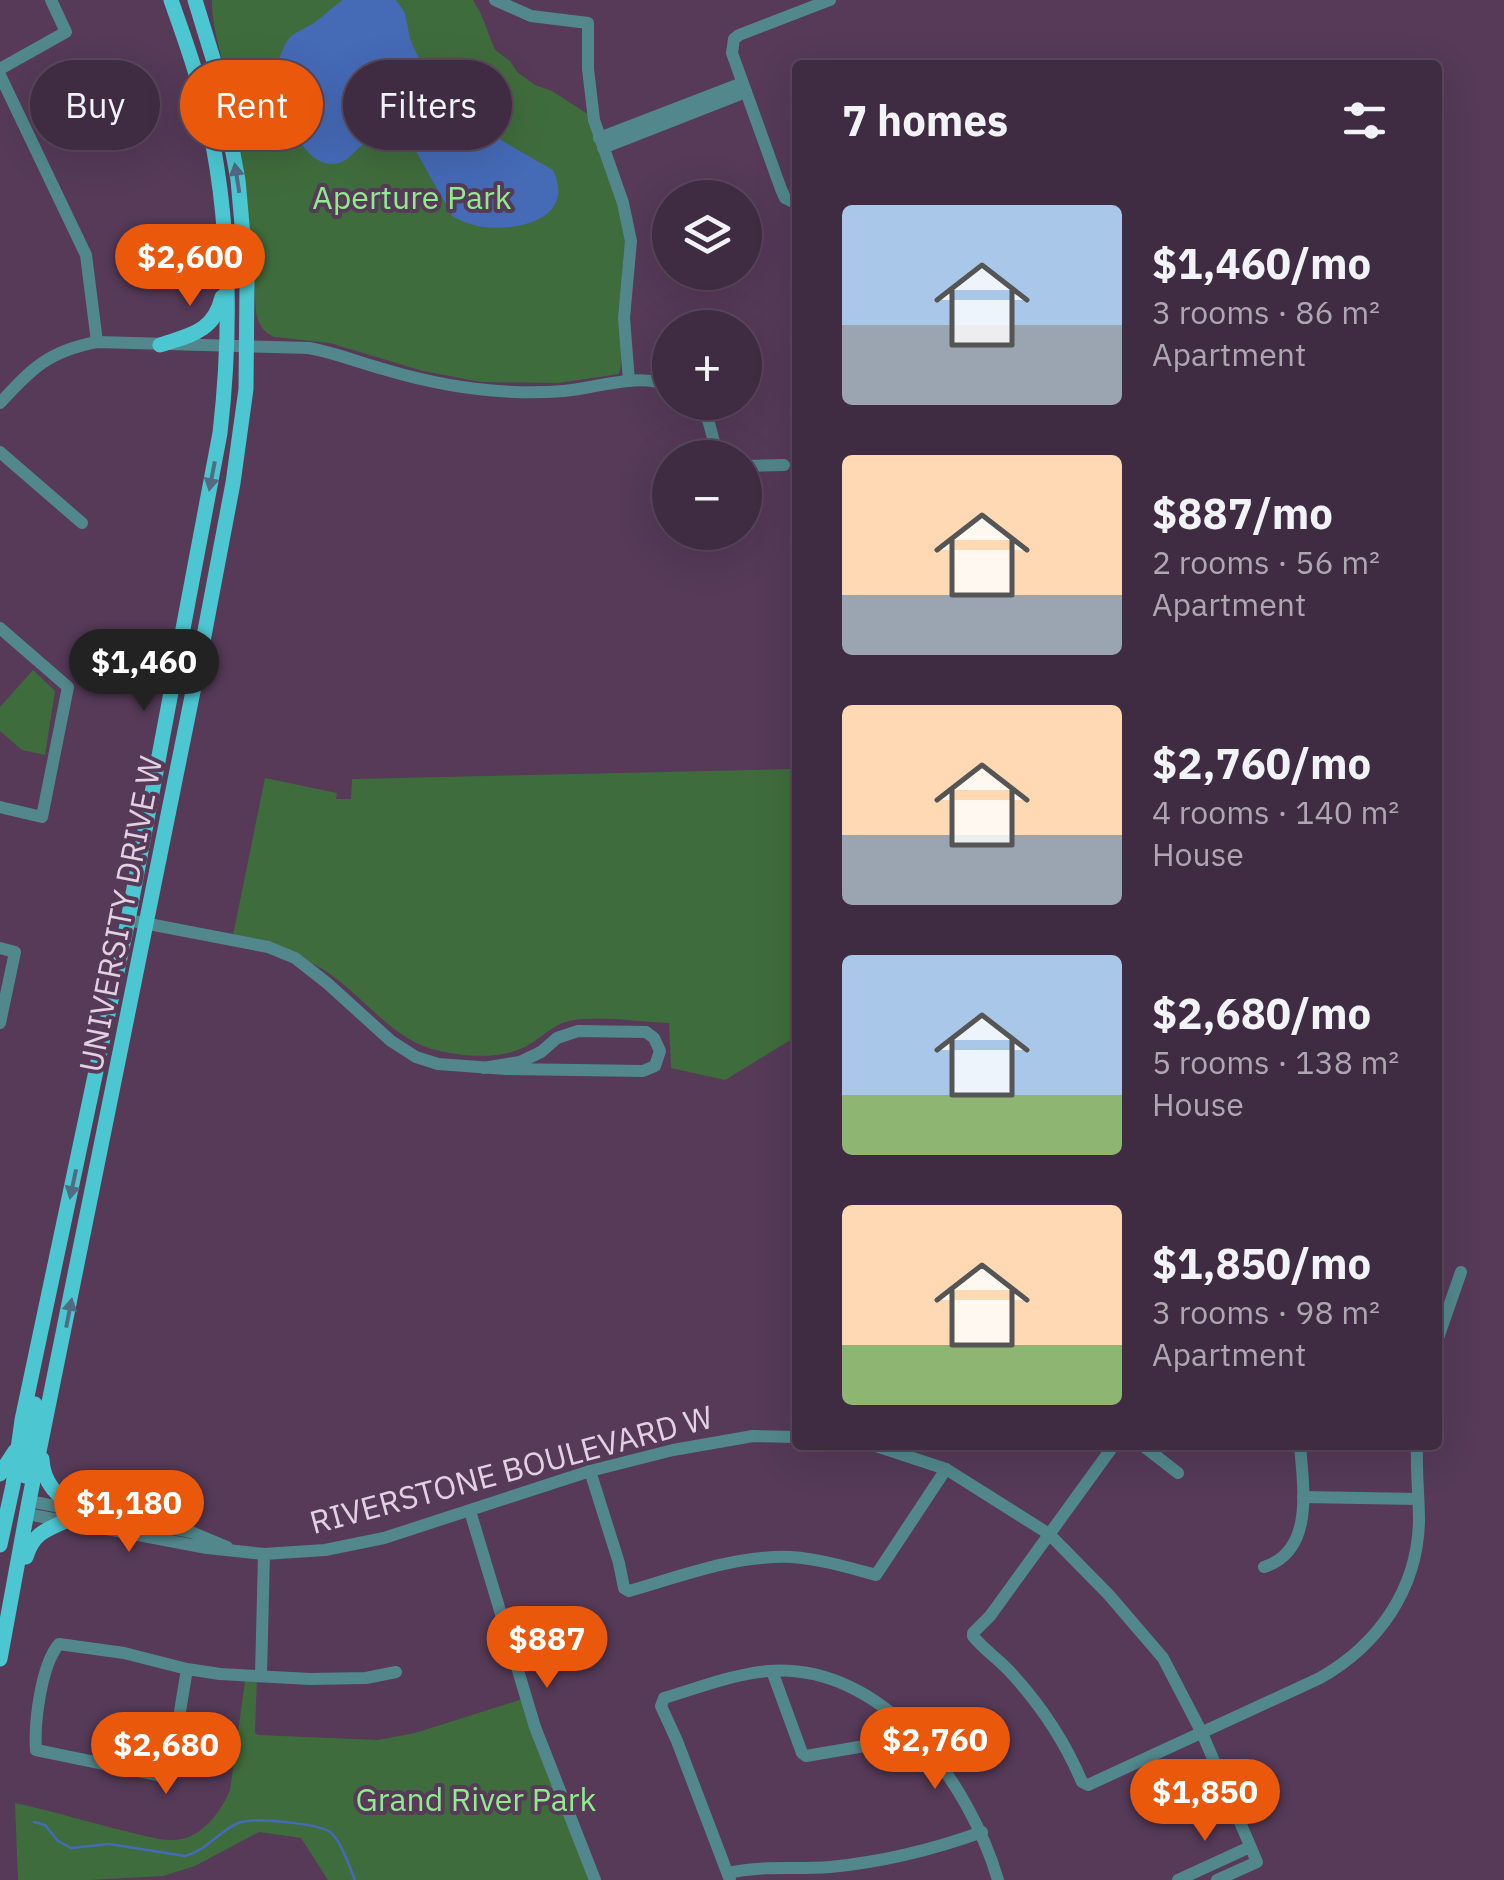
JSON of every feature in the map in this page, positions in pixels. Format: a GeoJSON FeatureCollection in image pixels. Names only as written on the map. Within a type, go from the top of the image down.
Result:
{"type":"FeatureCollection","features":[{"type":"Feature","properties":{"kind":"main road","name":"UNIVERSITY DRIVE W"},"geometry":{"type":"LineString","coordinates":[[14,1504],[42,1443],[137,922],[220,433],[227,344],[220,201],[201,90],[171,0]]}},
{"type":"Feature","properties":{"kind":"main road","name":"UNIVERSITY DRIVE W"},"geometry":{"type":"LineString","coordinates":[[14,1504],[19,1438],[50,1292],[193,692],[238,455],[246,389],[247,281],[238,180],[218,78],[195,0]]}},
{"type":"Feature","properties":{"kind":"main road"},"geometry":{"type":"LineString","coordinates":[[206,33],[207,0]]}},
{"type":"Feature","properties":{"kind":"main road"},"geometry":{"type":"LineString","coordinates":[[220,201],[234,267],[238,323],[247,345]]}},
{"type":"Feature","properties":{"kind":"main road"},"geometry":{"type":"LineString","coordinates":[[160,344],[192,334],[211,322],[220,306],[226,278]]}},
{"type":"Feature","properties":{"kind":"main road"},"geometry":{"type":"LineString","coordinates":[[227,344],[232,351],[238,455]]}},
{"type":"Feature","properties":{"kind":"main road"},"geometry":{"type":"LineString","coordinates":[[0,1658],[14,1504],[50,1292]]}},
{"type":"Feature","properties":{"kind":"main road"},"geometry":{"type":"LineString","coordinates":[[0,1474],[19,1438]]}},
{"type":"Feature","properties":{"kind":"main road"},"geometry":{"type":"LineString","coordinates":[[3,1626],[30,1542],[72,1516],[44,1474],[42,1443]]}},
{"type":"Feature","properties":{"kind":"main road"},"geometry":{"type":"LineString","coordinates":[[1,1538],[14,1504]]}},
{"type":"Feature","properties":{"kind":"street"},"geometry":{"type":"LineString","coordinates":[[52,0],[66,32],[0,72],[86,255],[97,342]]}},
{"type":"Feature","properties":{"kind":"street"},"geometry":{"type":"LineString","coordinates":[[495,0],[531,16],[588,23],[590,94],[632,241],[624,318],[629,381]]}},
{"type":"Feature","properties":{"kind":"street"},"geometry":{"type":"LineString","coordinates":[[792,201],[785,198],[744,88],[732,53],[734,39],[830,0]]}},
{"type":"Feature","properties":{"kind":"street"},"geometry":{"type":"LineString","coordinates":[[601,143],[744,88]]}},
{"type":"Feature","properties":{"kind":"street"},"geometry":{"type":"LineString","coordinates":[[0,403],[32,369],[54,354],[97,342],[322,350],[415,378],[484,391],[542,392],[652,381]]}},
{"type":"Feature","properties":{"kind":"street"},"geometry":{"type":"LineString","coordinates":[[0,452],[82,522]]}},
{"type":"Feature","properties":{"kind":"street"},"geometry":{"type":"LineString","coordinates":[[762,466],[784,465]]}},
{"type":"Feature","properties":{"kind":"street"},"geometry":{"type":"LineString","coordinates":[[0,628],[68,687],[42,817],[0,807]]}},
{"type":"Feature","properties":{"kind":"street"},"geometry":{"type":"LineString","coordinates":[[137,922],[276,950],[295,958],[391,1041],[416,1057],[438,1064],[483,1068],[643,1072],[655,1066],[660,1051],[646,1032],[584,1030],[557,1038],[541,1052],[520,1062],[483,1068]]}},
{"type":"Feature","properties":{"kind":"street"},"geometry":{"type":"LineString","coordinates":[[0,948],[15,952],[0,1023]]}},
{"type":"Feature","properties":{"kind":"street"},"geometry":{"type":"LineString","coordinates":[[1442,1311],[1460,1272]]}},
{"type":"Feature","properties":{"kind":"street","name":"RIVERSTONE BOULEVARD W"},"geometry":{"type":"LineString","coordinates":[[14,1504],[192,1532],[239,1552],[296,1553],[354,1546],[673,1450],[754,1436],[792,1437]]}},
{"type":"Feature","properties":{"kind":"street"},"geometry":{"type":"LineString","coordinates":[[889,1450],[946,1468],[1049,1534],[1109,1594],[1162,1658],[1202,1733],[1257,1862],[1217,1880]]}},
{"type":"Feature","properties":{"kind":"street"},"geometry":{"type":"LineString","coordinates":[[1110,1450],[973,1636],[1013,1674],[1038,1705],[1073,1760],[1082,1782],[1088,1786],[1320,1678],[1369,1642],[1396,1604],[1410,1574],[1417,1542],[1417,1450]]}},
{"type":"Feature","properties":{"kind":"street"},"geometry":{"type":"LineString","coordinates":[[1148,1450],[1178,1473]]}},
{"type":"Feature","properties":{"kind":"street"},"geometry":{"type":"LineString","coordinates":[[1264,1568],[1281,1558],[1301,1527],[1300,1450]]}},
{"type":"Feature","properties":{"kind":"street"},"geometry":{"type":"LineString","coordinates":[[590,1472],[624,1588],[629,1591],[718,1565],[768,1557],[826,1561],[876,1575],[946,1468]]}},
{"type":"Feature","properties":{"kind":"street"},"geometry":{"type":"LineString","coordinates":[[1303,1497],[1418,1499]]}},
{"type":"Feature","properties":{"kind":"street"},"geometry":{"type":"LineString","coordinates":[[470,1511],[535,1727],[595,1880]]}},
{"type":"Feature","properties":{"kind":"street"},"geometry":{"type":"LineString","coordinates":[[261,1675],[264,1554]]}},
{"type":"Feature","properties":{"kind":"street"},"geometry":{"type":"LineString","coordinates":[[187,1669],[171,1766],[162,1776],[36,1750],[41,1693],[50,1654],[58,1644],[124,1653],[220,1674],[310,1679],[366,1678],[396,1672]]}},
{"type":"Feature","properties":{"kind":"street"},"geometry":{"type":"LineString","coordinates":[[772,1671],[806,1756],[914,1735]]}},
{"type":"Feature","properties":{"kind":"street"},"geometry":{"type":"LineString","coordinates":[[982,1832],[938,1848],[885,1860],[828,1867],[748,1868],[729,1877],[661,1702],[748,1674],[808,1673],[833,1679],[890,1713],[956,1784],[982,1832],[998,1880]]}},
{"type":"Feature","properties":{"kind":"street"},"geometry":{"type":"LineString","coordinates":[[1178,1880],[1250,1847]]}},
{"type":"Feature","properties":{"kind":"green space","name":"Aperture Park"},"geometry":{"type":"Polygon","coordinates":[[[212,0],[473,0],[495,50],[509,60],[343,60],[343,150],[512,150],[512,64],[535,85],[552,91],[589,115],[627,229],[619,374],[558,383],[481,382],[423,371],[330,343],[274,337],[264,330],[256,313],[240,150],[323,150],[323,60],[223,60],[212,0]]]}},
{"type":"Feature","properties":{"kind":"green space"},"geometry":{"type":"Polygon","coordinates":[[[33,670],[55,691],[45,755],[22,750],[0,731],[0,707],[33,670]]]}},
{"type":"Feature","properties":{"kind":"green space"},"geometry":{"type":"Polygon","coordinates":[[[792,769],[792,1039],[725,1080],[671,1068],[669,1023],[581,1019],[558,1025],[509,1053],[474,1056],[440,1051],[405,1036],[345,985],[313,964],[232,940],[265,778],[337,793],[336,799],[351,799],[352,779],[792,769]]]}},
{"type":"Feature","properties":{"kind":"green space","name":"Grand River Park"},"geometry":{"type":"Polygon","coordinates":[[[246,1674],[257,1675],[258,1735],[378,1740],[415,1733],[526,1698],[595,1880],[328,1880],[301,1838],[259,1832],[195,1866],[163,1876],[18,1880],[15,1803],[164,1840],[193,1835],[209,1823],[230,1790],[246,1674]]]}},
{"type":"Feature","properties":{"kind":"water"},"geometry":{"type":"Polygon","coordinates":[[[343,0],[396,0],[405,13],[420,60],[343,60],[343,150],[357,150],[348,159],[332,164],[316,159],[306,150],[323,150],[323,60],[279,60],[289,38],[343,0]]]}},
{"type":"Feature","properties":{"kind":"water"},"geometry":{"type":"Polygon","coordinates":[[[512,146],[553,170],[557,200],[541,218],[498,228],[476,226],[453,217],[415,150],[512,150],[512,146]]]}},
{"type":"Feature","properties":{"kind":"waterway"},"geometry":{"type":"LineString","coordinates":[[34,1822],[45,1825],[58,1841],[71,1848],[109,1844],[185,1856],[245,1821],[312,1826],[334,1835],[355,1880]]}}]}
